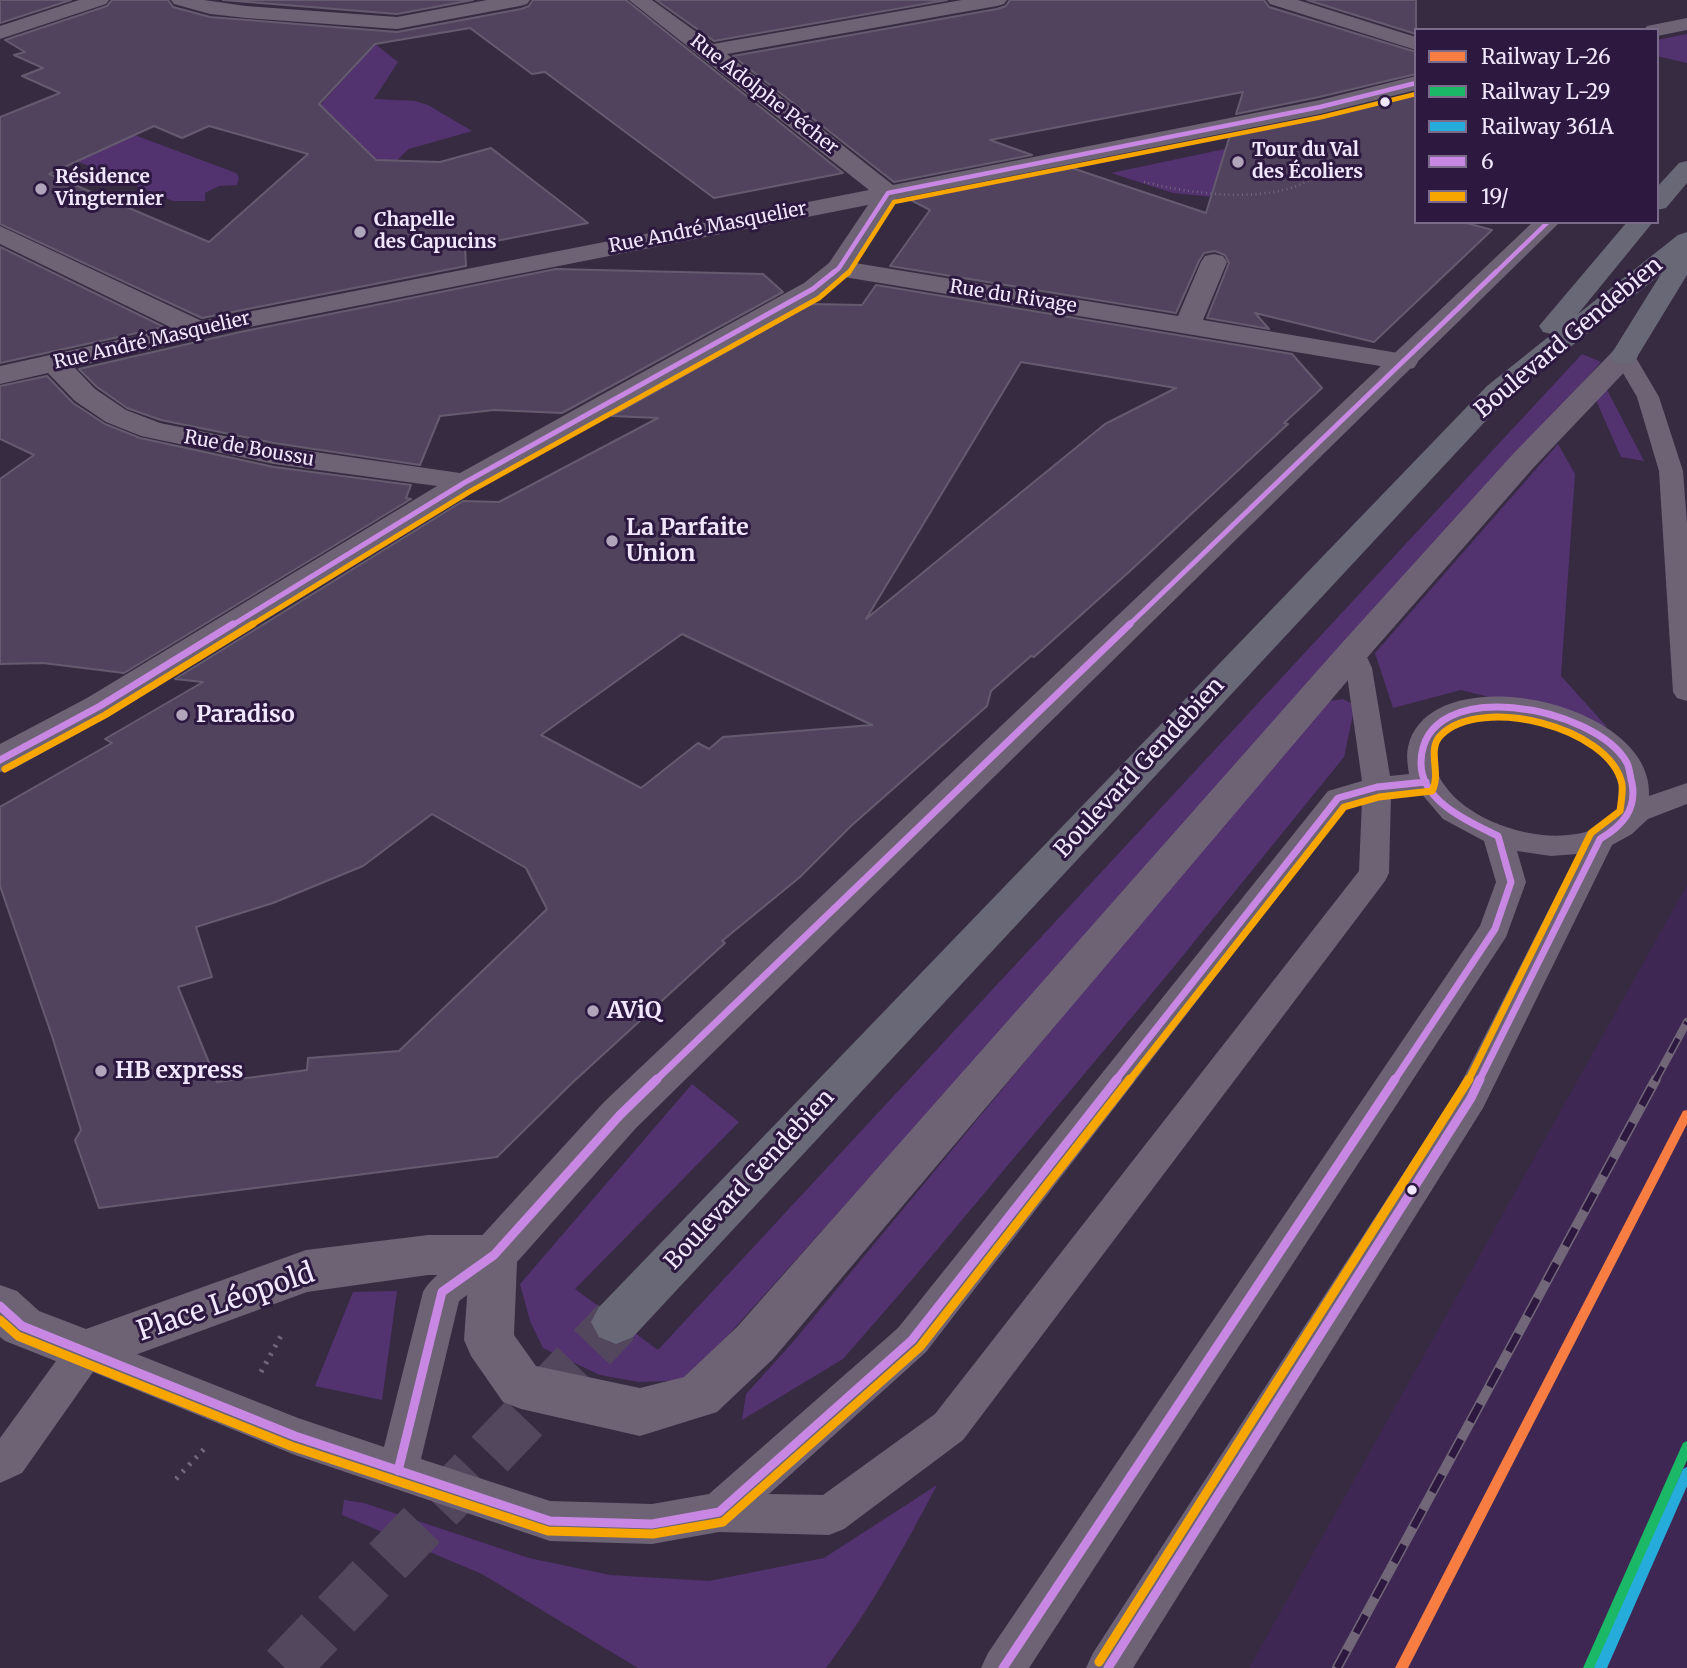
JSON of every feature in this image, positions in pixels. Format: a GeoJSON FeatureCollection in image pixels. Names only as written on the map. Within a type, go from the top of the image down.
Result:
{"type":"FeatureCollection","features":[{"type":"Feature","properties":{"kind":"highway"},"geometry":{"type":"LineString","coordinates":[[1659,201],[1687,168]]}},
{"type":"Feature","properties":{"kind":"highway"},"geometry":{"type":"LineString","coordinates":[[1497,392],[1639,224]]}},
{"type":"Feature","properties":{"kind":"highway","name":"Boulevard Gendebien"},"geometry":{"type":"LineString","coordinates":[[616,1322],[1497,392],[1687,240]]}},
{"type":"Feature","properties":{"kind":"highway"},"geometry":{"type":"LineString","coordinates":[[1624,356],[1687,252]]}},
{"type":"Feature","properties":{"kind":"street"},"geometry":{"type":"LineString","coordinates":[[0,33],[99,0]]}},
{"type":"Feature","properties":{"kind":"street"},"geometry":{"type":"LineString","coordinates":[[181,0],[210,8],[246,12],[397,23],[520,0]]}},
{"type":"Feature","properties":{"kind":"street","name":"Rue Adolphe Pécher"},"geometry":{"type":"LineString","coordinates":[[639,0],[709,51],[888,193]]}},
{"type":"Feature","properties":{"kind":"street"},"geometry":{"type":"LineString","coordinates":[[709,51],[997,0]]}},
{"type":"Feature","properties":{"kind":"street"},"geometry":{"type":"LineString","coordinates":[[1277,0],[1414,43]]}},
{"type":"Feature","properties":{"kind":"street"},"geometry":{"type":"LineString","coordinates":[[1659,29],[1687,24]]}},
{"type":"Feature","properties":{"kind":"street","name":"Rue André Masquelier"},"geometry":{"type":"LineString","coordinates":[[0,375],[198,330],[1293,112],[1414,82]]}},
{"type":"Feature","properties":{"kind":"street"},"geometry":{"type":"LineString","coordinates":[[0,761],[100,706],[464,483],[813,289],[839,268],[888,193]]}},
{"type":"Feature","properties":{"kind":"street"},"geometry":{"type":"LineString","coordinates":[[1546,224],[620,1115],[494,1255],[489,1340],[521,1386],[640,1412],[699,1396],[755,1343],[1353,652],[1524,460],[1624,356]]}},
{"type":"Feature","properties":{"kind":"street"},"geometry":{"type":"LineString","coordinates":[[0,234],[198,330]]}},
{"type":"Feature","properties":{"kind":"street"},"geometry":{"type":"LineString","coordinates":[[1187,326],[1214,262]]}},
{"type":"Feature","properties":{"kind":"street","name":"Rue du Rivage"},"geometry":{"type":"LineString","coordinates":[[839,268],[1404,362]]}},
{"type":"Feature","properties":{"kind":"street","name":"Rue de Boussu"},"geometry":{"type":"LineString","coordinates":[[55,364],[85,395],[116,416],[152,430],[274,455],[464,483]]}},
{"type":"Feature","properties":{"kind":"street","name":"Place Léopold"},"geometry":{"type":"LineString","coordinates":[[0,1306],[22,1326],[86,1351],[306,1271],[428,1255],[494,1255]]}},
{"type":"Feature","properties":{"kind":"lane"},"geometry":{"type":"LineString","coordinates":[[1624,356],[1648,397],[1671,471],[1687,692]]}},
{"type":"Feature","properties":{"kind":"lane","name":"Place Léopold"},"geometry":{"type":"LineString","coordinates":[[86,1351],[295,1436],[550,1521],[652,1524],[719,1512],[829,1515],[949,1427],[1374,873],[1377,787],[1359,668],[1353,652]]}},
{"type":"Feature","properties":{"kind":"lane"},"geometry":{"type":"LineString","coordinates":[[1632,815],[1635,780],[1618,751],[1598,734],[1545,711],[1517,706],[1475,708],[1443,720],[1428,733],[1421,749],[1421,768],[1426,782],[1444,804],[1470,823],[1498,836],[1534,844],[1569,846],[1600,839],[1622,827],[1632,815],[1687,793]]}},
{"type":"Feature","properties":{"kind":"lane"},"geometry":{"type":"LineString","coordinates":[[719,1512],[912,1340],[1338,798],[1377,787],[1426,782]]}},
{"type":"Feature","properties":{"kind":"lane"},"geometry":{"type":"LineString","coordinates":[[1003,1668],[1495,929],[1511,883],[1498,836]]}},
{"type":"Feature","properties":{"kind":"lane"},"geometry":{"type":"LineString","coordinates":[[1108,1668],[1471,1098],[1600,839]]}},
{"type":"Feature","properties":{"kind":"lane"},"geometry":{"type":"LineString","coordinates":[[398,1471],[442,1292],[494,1255]]}},
{"type":"Feature","properties":{"kind":"lane"},"geometry":{"type":"LineString","coordinates":[[0,1464],[8,1460],[86,1351]]}},
{"type":"Feature","properties":{"kind":"path"},"geometry":{"type":"LineString","coordinates":[[1098,152],[1120,171],[1155,185],[1227,194],[1274,190],[1315,176],[1334,156],[1331,137],[1293,112]]}},
{"type":"Feature","properties":{"kind":"shaded area"},"geometry":{"type":"Polygon","coordinates":[[[1687,34],[1687,63],[1659,56],[1659,40],[1687,34]]]}},
{"type":"Feature","properties":{"kind":"shaded area"},"geometry":{"type":"Polygon","coordinates":[[[375,44],[398,62],[374,99],[415,101],[428,105],[472,131],[409,149],[394,163],[283,147],[375,44]]]}},
{"type":"Feature","properties":{"kind":"shaded area"},"geometry":{"type":"Polygon","coordinates":[[[89,118],[236,173],[239,178],[237,185],[219,186],[205,193],[205,201],[173,201],[28,141],[89,118]]]}},
{"type":"Feature","properties":{"kind":"shaded area"},"geometry":{"type":"Polygon","coordinates":[[[1334,126],[1222,198],[1173,193],[1111,173],[1334,126]]]}},
{"type":"Feature","properties":{"kind":"shaded area"},"geometry":{"type":"Polygon","coordinates":[[[1582,354],[1601,362],[688,1380],[639,1382],[600,1375],[543,1348],[530,1321],[520,1284],[692,1084],[739,1122],[575,1289],[658,1350],[1582,354]]]}},
{"type":"Feature","properties":{"kind":"shaded area"},"geometry":{"type":"Polygon","coordinates":[[[1604,384],[1644,461],[1621,457],[1595,398],[1604,384]]]}},
{"type":"Feature","properties":{"kind":"shaded area"},"geometry":{"type":"Polygon","coordinates":[[[1558,444],[1575,474],[1561,676],[1607,727],[1461,690],[1393,708],[1375,653],[1558,444]]]}},
{"type":"Feature","properties":{"kind":"shaded area"},"geometry":{"type":"Polygon","coordinates":[[[1343,699],[1355,705],[1344,757],[1168,974],[843,1359],[742,1420],[746,1394],[793,1342],[1323,702],[1343,699]]]}},
{"type":"Feature","properties":{"kind":"shaded area"},"geometry":{"type":"Polygon","coordinates":[[[1687,885],[1687,1668],[1249,1668],[1687,885]]]}},
{"type":"Feature","properties":{"kind":"shaded area"},"geometry":{"type":"Polygon","coordinates":[[[397,1291],[382,1400],[315,1386],[353,1292],[397,1291]]]}},
{"type":"Feature","properties":{"kind":"shaded area"},"geometry":{"type":"Polygon","coordinates":[[[937,1485],[885,1579],[826,1668],[638,1668],[482,1574],[342,1515],[344,1500],[364,1503],[529,1558],[610,1575],[709,1581],[824,1558],[937,1485]]]}},
{"type":"Feature","properties":{"kind":"building"},"geometry":{"type":"Polygon","coordinates":[[[0,0],[71,0],[0,23],[0,0]]]}},
{"type":"Feature","properties":{"kind":"building"},"geometry":{"type":"Polygon","coordinates":[[[112,0],[168,0],[173,7],[210,17],[397,32],[521,9],[529,6],[533,0],[626,0],[843,173],[714,198],[545,72],[532,74],[470,28],[375,44],[319,104],[376,160],[440,162],[491,148],[588,223],[465,247],[466,266],[202,318],[0,224],[0,117],[60,93],[22,76],[43,68],[14,55],[25,52],[5,40],[107,6],[112,0]],[[154,126],[49,174],[209,242],[308,154],[209,126],[182,138],[154,126]]]}},
{"type":"Feature","properties":{"kind":"building"},"geometry":{"type":"Polygon","coordinates":[[[223,0],[473,0],[397,14],[223,0]]]}},
{"type":"Feature","properties":{"kind":"building"},"geometry":{"type":"Polygon","coordinates":[[[656,0],[947,0],[714,41],[656,0]]]}},
{"type":"Feature","properties":{"kind":"building"},"geometry":{"type":"Polygon","coordinates":[[[1010,0],[1264,0],[1269,7],[1414,51],[1414,74],[1236,114],[1243,92],[990,140],[1032,155],[894,182],[733,56],[1006,6],[1010,0]]]}},
{"type":"Feature","properties":{"kind":"building"},"geometry":{"type":"Polygon","coordinates":[[[1307,0],[1416,0],[1414,33],[1307,0]]]}},
{"type":"Feature","properties":{"kind":"building"},"geometry":{"type":"Polygon","coordinates":[[[1414,94],[1414,224],[1470,224],[1492,230],[1374,342],[1255,313],[1269,329],[1207,318],[1229,263],[1225,255],[1215,251],[1204,253],[1176,313],[890,266],[930,210],[909,199],[1069,167],[1206,213],[1230,135],[1321,117],[1414,94]]]}},
{"type":"Feature","properties":{"kind":"building"},"geometry":{"type":"Polygon","coordinates":[[[0,247],[164,327],[0,363],[0,247]]]}},
{"type":"Feature","properties":{"kind":"building"},"geometry":{"type":"Polygon","coordinates":[[[556,269],[763,274],[783,292],[562,413],[494,410],[440,416],[420,465],[274,443],[161,420],[127,408],[97,387],[79,369],[240,332],[556,269]]]}},
{"type":"Feature","properties":{"kind":"building"},"geometry":{"type":"Polygon","coordinates":[[[876,285],[1292,354],[1322,388],[1284,423],[1288,424],[1130,571],[1034,657],[1031,656],[991,691],[987,706],[851,826],[800,877],[722,941],[725,943],[572,1083],[497,1157],[99,1208],[75,1140],[81,1130],[0,886],[0,807],[112,743],[105,739],[203,682],[175,679],[463,501],[499,502],[658,418],[612,416],[811,304],[862,305],[876,285]],[[1021,362],[866,619],[1105,424],[1176,388],[1021,362]],[[682,634],[541,735],[641,788],[698,743],[709,749],[723,737],[872,725],[682,634]],[[432,814],[363,866],[273,903],[196,927],[212,977],[178,987],[217,1082],[307,1070],[308,1058],[399,1051],[547,909],[526,868],[432,814]]]}},
{"type":"Feature","properties":{"kind":"building"},"geometry":{"type":"Polygon","coordinates":[[[47,376],[73,403],[105,424],[140,438],[274,467],[411,485],[406,498],[411,499],[124,673],[43,663],[0,664],[0,479],[34,455],[0,439],[0,386],[47,376]]]}},
{"type":"Feature","properties":{"kind":"tunnel"},"geometry":{"type":"LineString","coordinates":[[285,1668],[616,1322]]}},
{"type":"Feature","properties":{"kind":"railway"},"geometry":{"type":"LineString","coordinates":[[1655,1081],[1687,1022]]}},
{"type":"Feature","properties":{"kind":"railway"},"geometry":{"type":"LineString","coordinates":[[1337,1668],[1656,1079]]}},
{"type":"Feature","properties":{"kind":"rail line","name":"L-26"},"geometry":{"type":"LineString","coordinates":[[1401,1668],[1687,1114]]}},
{"type":"Feature","properties":{"kind":"rail line","name":"L-29"},"geometry":{"type":"LineString","coordinates":[[1589,1668],[1687,1447]]}},
{"type":"Feature","properties":{"kind":"rail line","name":"361A"},"geometry":{"type":"LineString","coordinates":[[1600,1668],[1687,1473]]}},
{"type":"Feature","properties":{"kind":"transit line","name":"6"},"geometry":{"type":"LineString","coordinates":[[888,193],[1320,107],[1414,84]]}},
{"type":"Feature","properties":{"kind":"transit line","name":"19/"},"geometry":{"type":"LineString","coordinates":[[5,769],[105,715],[469,492],[819,298],[847,275],[894,202],[1322,117],[1414,94]]}},
{"type":"Feature","properties":{"kind":"transit line","name":"6"},"geometry":{"type":"LineString","coordinates":[[0,760],[100,706],[464,483],[813,289],[839,268],[888,193]]}},
{"type":"Feature","properties":{"kind":"transit line","name":"6"},"geometry":{"type":"LineString","coordinates":[[398,1471],[442,1292],[494,1255],[620,1115],[1546,224]]}},
{"type":"Feature","properties":{"kind":"transit line","name":"6"},"geometry":{"type":"LineString","coordinates":[[1003,1668],[1495,929],[1511,882],[1498,836],[1461,817],[1438,799],[1429,788],[1423,776],[1421,762],[1426,739],[1438,723],[1457,713],[1479,708],[1528,709],[1570,720],[1607,742],[1626,762],[1633,791],[1628,816],[1600,839],[1471,1098],[1108,1668]]}},
{"type":"Feature","properties":{"kind":"transit line","name":"19/"},"geometry":{"type":"LineString","coordinates":[[0,1320],[18,1336],[291,1446],[548,1531],[653,1534],[723,1522],[920,1347],[1344,807],[1379,797],[1432,791],[1437,778],[1434,754],[1438,739],[1444,732],[1466,721],[1495,717],[1528,720],[1560,728],[1588,742],[1610,761],[1622,784],[1620,811],[1591,833],[1462,1093],[1099,1662]]}},
{"type":"Feature","properties":{"kind":"transit line","name":"6"},"geometry":{"type":"LineString","coordinates":[[719,1512],[912,1340],[1338,798],[1377,787],[1426,782]]}},
{"type":"Feature","properties":{"kind":"transit line","name":"6"},"geometry":{"type":"LineString","coordinates":[[0,1306],[22,1326],[295,1436],[550,1521],[652,1524],[719,1512]]}},
{"type":"Feature","properties":{"kind":"place","name":"Tour du Val des Écoliers"},"geometry":{"type":"Point","coordinates":[1238,162]}},
{"type":"Feature","properties":{"kind":"place","name":"Résidence Vingternier"},"geometry":{"type":"Point","coordinates":[41,189]}},
{"type":"Feature","properties":{"kind":"place","name":"Chapelle des Capucins"},"geometry":{"type":"Point","coordinates":[360,232]}},
{"type":"Feature","properties":{"kind":"place","name":"La Parfaite Union"},"geometry":{"type":"Point","coordinates":[612,541]}},
{"type":"Feature","properties":{"kind":"place","name":"Paradiso"},"geometry":{"type":"Point","coordinates":[182,715]}},
{"type":"Feature","properties":{"kind":"place","name":"AViQ"},"geometry":{"type":"Point","coordinates":[593,1011]}},
{"type":"Feature","properties":{"kind":"place","name":"HB express"},"geometry":{"type":"Point","coordinates":[101,1071]}}]}
